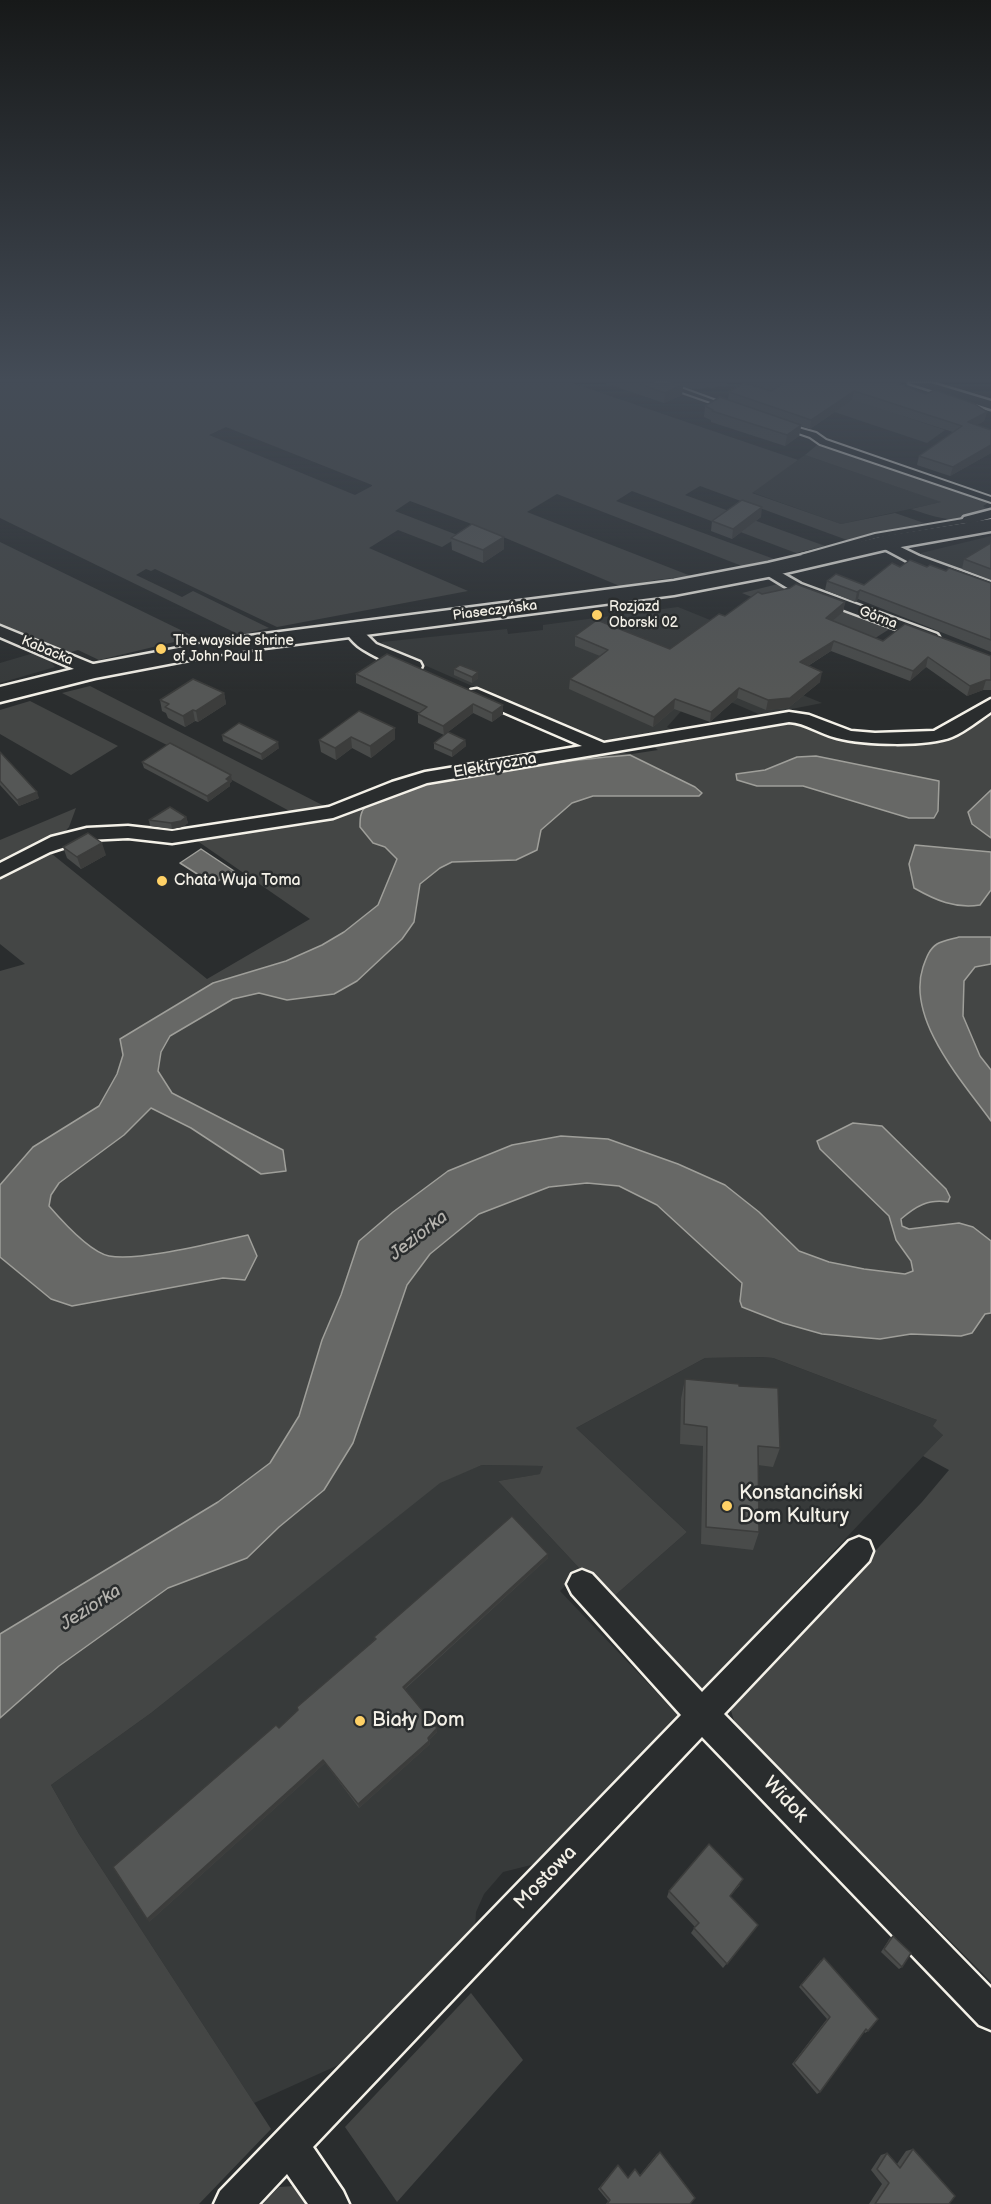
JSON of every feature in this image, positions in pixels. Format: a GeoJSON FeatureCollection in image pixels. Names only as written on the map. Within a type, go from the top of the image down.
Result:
{"type":"FeatureCollection","features":[{"type":"Feature","properties":{"kind":"main road","name":"Piaseczyńska"},"geometry":{"type":"LineString","coordinates":[[0,695],[94,671],[216,648],[351,628],[664,590],[768,570],[884,543],[991,525]]}},
{"type":"Feature","properties":{"kind":"street"},"geometry":{"type":"LineString","coordinates":[[969,520],[991,514]]}},
{"type":"Feature","properties":{"kind":"street"},"geometry":{"type":"LineString","coordinates":[[884,543],[914,559],[991,587]]}},
{"type":"Feature","properties":{"kind":"street","name":"Górna"},"geometry":{"type":"LineString","coordinates":[[768,570],[796,587],[948,644]]}},
{"type":"Feature","properties":{"kind":"street"},"geometry":{"type":"LineString","coordinates":[[351,628],[356,638],[364,644],[428,672]]}},
{"type":"Feature","properties":{"kind":"street","name":"Kabacka"},"geometry":{"type":"LineString","coordinates":[[0,631],[94,671]]}},
{"type":"Feature","properties":{"kind":"street"},"geometry":{"type":"LineString","coordinates":[[460,686],[599,747]]}},
{"type":"Feature","properties":{"kind":"street","name":"Elektryczna"},"geometry":{"type":"LineString","coordinates":[[0,871],[44,845],[67,836],[94,832],[124,832],[172,837],[333,812],[409,782],[581,753],[599,747],[789,717],[818,722],[839,734],[858,737],[934,736],[946,734],[991,704]]}},
{"type":"Feature","properties":{"kind":"street","name":"Mostowa"},"geometry":{"type":"LineString","coordinates":[[233,2204],[859,1551]]}},
{"type":"Feature","properties":{"kind":"street","name":"Widok"},"geometry":{"type":"LineString","coordinates":[[582,1584],[703,1715],[991,2013]]}},
{"type":"Feature","properties":{"kind":"street"},"geometry":{"type":"LineString","coordinates":[[289,2145],[330,2204]]}},
{"type":"Feature","properties":{"kind":"lane"},"geometry":{"type":"LineString","coordinates":[[950,486],[991,500]]}},
{"type":"Feature","properties":{"kind":"lane"},"geometry":{"type":"LineString","coordinates":[[520,602],[690,580],[781,561],[884,534],[969,520]]}},
{"type":"Feature","properties":{"kind":"shaded area"},"geometry":{"type":"Polygon","coordinates":[[[0,486],[333,486],[355,495],[372,486],[762,486],[752,493],[841,524],[895,513],[924,523],[847,540],[700,486],[685,495],[825,546],[796,553],[632,491],[616,501],[774,559],[742,566],[557,494],[527,512],[691,576],[622,587],[477,526],[410,501],[395,511],[460,536],[442,547],[398,530],[369,548],[468,591],[277,627],[155,569],[151,571],[146,569],[136,575],[182,597],[193,591],[269,628],[240,635],[0,518],[0,486]]]}},
{"type":"Feature","properties":{"kind":"shaded area"},"geometry":{"type":"Polygon","coordinates":[[[760,486],[895,486],[942,502],[841,524],[751,492],[760,486]]]}},
{"type":"Feature","properties":{"kind":"shaded area"},"geometry":{"type":"Polygon","coordinates":[[[894,486],[937,486],[988,503],[983,506],[991,511],[951,519],[911,509],[941,502],[894,486]]]}},
{"type":"Feature","properties":{"kind":"shaded area"},"geometry":{"type":"Polygon","coordinates":[[[991,536],[991,582],[917,554],[991,536]]]}},
{"type":"Feature","properties":{"kind":"shaded area"},"geometry":{"type":"Polygon","coordinates":[[[0,542],[195,637],[99,660],[78,650],[64,654],[0,625],[0,542]]]}},
{"type":"Feature","properties":{"kind":"shaded area"},"geometry":{"type":"Polygon","coordinates":[[[782,583],[890,624],[891,628],[866,644],[742,593],[782,583]]]}},
{"type":"Feature","properties":{"kind":"shaded area"},"geometry":{"type":"Polygon","coordinates":[[[678,607],[814,662],[776,684],[822,703],[761,715],[705,691],[683,709],[667,727],[674,731],[609,741],[593,739],[381,646],[382,642],[507,629],[508,634],[543,630],[543,625],[678,607]]]}},
{"type":"Feature","properties":{"kind":"shaded area"},"geometry":{"type":"Polygon","coordinates":[[[34,653],[48,658],[55,667],[0,683],[0,663],[34,653]]]}},
{"type":"Feature","properties":{"kind":"shaded area"},"geometry":{"type":"Polygon","coordinates":[[[90,686],[330,809],[295,814],[169,746],[62,693],[90,686]]]}},
{"type":"Feature","properties":{"kind":"shaded area"},"geometry":{"type":"Polygon","coordinates":[[[30,701],[118,746],[71,775],[0,734],[0,710],[30,701]]]}},
{"type":"Feature","properties":{"kind":"shaded area"},"geometry":{"type":"Polygon","coordinates":[[[991,710],[991,1982],[735,1724],[729,1704],[922,1502],[949,1470],[923,1456],[943,1435],[933,1426],[937,1420],[773,1358],[705,1358],[576,1428],[687,1532],[612,1598],[581,1570],[498,1481],[540,1474],[543,1466],[482,1465],[440,1483],[151,1713],[51,1785],[79,1834],[271,2129],[199,2204],[0,2204],[0,971],[25,964],[0,944],[0,875],[47,850],[207,979],[310,919],[196,840],[197,835],[338,813],[418,780],[610,752],[632,754],[658,750],[650,744],[784,720],[797,721],[824,730],[835,738],[861,744],[947,742],[991,710]]]}},
{"type":"Feature","properties":{"kind":"shaded area"},"geometry":{"type":"Polygon","coordinates":[[[76,808],[69,827],[60,837],[0,867],[0,840],[76,808]]]}},
{"type":"Feature","properties":{"kind":"shaded area"},"geometry":{"type":"Polygon","coordinates":[[[705,1358],[773,1358],[937,1420],[943,1435],[700,1693],[612,1598],[687,1532],[576,1428],[705,1358]]]}},
{"type":"Feature","properties":{"kind":"shaded area"},"geometry":{"type":"Polygon","coordinates":[[[482,1465],[543,1466],[541,1474],[498,1481],[581,1570],[560,1591],[679,1716],[535,1864],[503,1872],[484,1894],[476,1912],[475,1928],[345,2062],[254,2103],[79,1834],[51,1785],[151,1713],[440,1482],[482,1465]]]}},
{"type":"Feature","properties":{"kind":"shaded area"},"geometry":{"type":"Polygon","coordinates":[[[471,1993],[523,2060],[397,2202],[345,2127],[471,1993]]]}},
{"type":"Feature","properties":{"kind":"shaded area"},"geometry":{"type":"Polygon","coordinates":[[[295,2186],[307,2204],[263,2204],[279,2187],[295,2186]]]}},
{"type":"Feature","properties":{"kind":"water"},"geometry":{"type":"Polygon","coordinates":[[[630,755],[695,787],[702,793],[699,796],[593,796],[572,803],[541,830],[537,850],[516,860],[452,862],[440,868],[420,884],[414,922],[402,939],[357,981],[334,994],[287,1000],[259,993],[233,999],[170,1036],[161,1052],[158,1071],[172,1093],[283,1150],[286,1171],[261,1174],[191,1128],[151,1108],[124,1135],[59,1183],[51,1195],[49,1206],[61,1220],[93,1249],[109,1256],[157,1254],[248,1235],[257,1256],[245,1280],[223,1278],[72,1306],[51,1299],[0,1257],[0,1185],[33,1147],[99,1106],[117,1074],[123,1055],[120,1039],[213,983],[286,961],[322,945],[344,932],[378,905],[397,859],[385,847],[373,843],[360,827],[361,813],[366,806],[382,796],[449,779],[630,755]]]}},
{"type":"Feature","properties":{"kind":"water"},"geometry":{"type":"Polygon","coordinates":[[[816,756],[939,781],[938,811],[934,818],[909,818],[803,786],[757,786],[737,780],[736,774],[765,770],[797,757],[816,756]]]}},
{"type":"Feature","properties":{"kind":"water"},"geometry":{"type":"Polygon","coordinates":[[[991,790],[991,838],[972,824],[968,812],[991,790]]]}},
{"type":"Feature","properties":{"kind":"water"},"geometry":{"type":"Polygon","coordinates":[[[915,845],[991,852],[991,890],[980,905],[962,906],[946,903],[914,888],[909,864],[915,845]]]}},
{"type":"Feature","properties":{"kind":"water"},"geometry":{"type":"Polygon","coordinates":[[[201,849],[234,871],[213,884],[180,863],[201,849]]]}},
{"type":"Feature","properties":{"kind":"water"},"geometry":{"type":"Polygon","coordinates":[[[959,937],[991,937],[991,964],[975,967],[964,981],[963,1016],[980,1056],[991,1070],[991,1121],[940,1049],[929,1028],[922,1007],[920,987],[928,954],[937,944],[959,937]]]}},
{"type":"Feature","properties":{"kind":"water","name":"Jeziorka"},"geometry":{"type":"Polygon","coordinates":[[[853,1123],[882,1126],[946,1189],[950,1197],[948,1202],[928,1203],[912,1210],[901,1219],[902,1226],[909,1229],[959,1223],[973,1227],[991,1241],[991,1313],[985,1314],[972,1333],[961,1336],[911,1334],[880,1339],[822,1334],[783,1323],[742,1307],[740,1301],[742,1283],[657,1205],[619,1186],[587,1183],[549,1187],[479,1214],[430,1254],[407,1285],[353,1443],[324,1490],[279,1527],[247,1558],[168,1588],[59,1666],[0,1718],[0,1634],[218,1502],[270,1463],[299,1416],[322,1340],[341,1295],[359,1241],[448,1171],[512,1145],[561,1136],[608,1139],[678,1164],[725,1185],[759,1212],[799,1251],[829,1262],[905,1274],[913,1271],[911,1261],[896,1240],[889,1216],[820,1149],[817,1141],[853,1123]]]}},
{"type":"Feature","properties":{"kind":"building"},"geometry":{"type":"Polygon","coordinates":[[[742,500],[762,507],[733,529],[712,521],[742,500]]]}},
{"type":"Feature","properties":{"kind":"building"},"geometry":{"type":"Polygon","coordinates":[[[472,524],[504,537],[483,550],[451,538],[472,524]]]}},
{"type":"Feature","properties":{"kind":"building"},"geometry":{"type":"Polygon","coordinates":[[[991,543],[991,569],[964,559],[991,543]]]}},
{"type":"Feature","properties":{"kind":"building"},"geometry":{"type":"Polygon","coordinates":[[[910,560],[946,571],[949,568],[991,583],[991,640],[860,590],[857,592],[827,581],[836,574],[864,585],[892,563],[900,567],[910,560]]]}},
{"type":"Feature","properties":{"kind":"building"},"geometry":{"type":"Polygon","coordinates":[[[796,584],[845,602],[826,618],[883,641],[905,624],[991,656],[991,680],[970,686],[928,657],[913,671],[834,641],[800,662],[822,672],[790,698],[768,700],[739,688],[711,712],[675,699],[654,717],[570,679],[608,650],[575,636],[597,620],[670,649],[719,614],[725,616],[758,592],[762,594],[790,588],[796,584]]]}},
{"type":"Feature","properties":{"kind":"building"},"geometry":{"type":"Polygon","coordinates":[[[387,654],[503,705],[492,713],[473,704],[443,726],[418,714],[427,707],[356,674],[387,654]]]}},
{"type":"Feature","properties":{"kind":"building"},"geometry":{"type":"Polygon","coordinates":[[[460,665],[478,672],[472,677],[454,669],[460,665]]]}},
{"type":"Feature","properties":{"kind":"building"},"geometry":{"type":"Polygon","coordinates":[[[193,679],[224,693],[196,711],[193,710],[183,716],[165,707],[169,704],[160,700],[193,679]]]}},
{"type":"Feature","properties":{"kind":"building"},"geometry":{"type":"Polygon","coordinates":[[[359,711],[395,728],[370,746],[351,737],[335,748],[319,740],[359,711]]]}},
{"type":"Feature","properties":{"kind":"building"},"geometry":{"type":"Polygon","coordinates":[[[239,723],[278,742],[261,754],[222,735],[239,723]]]}},
{"type":"Feature","properties":{"kind":"building"},"geometry":{"type":"Polygon","coordinates":[[[448,732],[465,740],[452,751],[434,743],[448,732]]]}},
{"type":"Feature","properties":{"kind":"building"},"geometry":{"type":"Polygon","coordinates":[[[170,743],[231,775],[226,779],[229,781],[207,796],[142,762],[170,743]]]}},
{"type":"Feature","properties":{"kind":"building"},"geometry":{"type":"Polygon","coordinates":[[[0,752],[37,792],[17,800],[0,781],[0,752]]]}},
{"type":"Feature","properties":{"kind":"building"},"geometry":{"type":"Polygon","coordinates":[[[170,807],[186,817],[181,821],[171,823],[149,820],[170,807]]]}},
{"type":"Feature","properties":{"kind":"building"},"geometry":{"type":"Polygon","coordinates":[[[88,833],[102,843],[77,857],[63,847],[88,833]]]}},
{"type":"Feature","properties":{"kind":"building","name":"Konstanciński Dom Kultury"},"geometry":{"type":"Polygon","coordinates":[[[685,1379],[778,1388],[780,1448],[758,1446],[759,1532],[706,1527],[707,1427],[684,1424],[685,1379]]]}},
{"type":"Feature","properties":{"kind":"building","name":"Biały Dom"},"geometry":{"type":"Polygon","coordinates":[[[512,1516],[548,1554],[403,1687],[437,1728],[428,1738],[429,1741],[358,1804],[323,1760],[147,1919],[113,1867],[276,1725],[279,1728],[298,1710],[297,1707],[512,1516]]]}},
{"type":"Feature","properties":{"kind":"building"},"geometry":{"type":"Polygon","coordinates":[[[709,1844],[743,1879],[730,1896],[758,1925],[727,1964],[694,1928],[699,1923],[669,1891],[709,1844]]]}},
{"type":"Feature","properties":{"kind":"building"},"geometry":{"type":"Polygon","coordinates":[[[893,1936],[911,1953],[902,1967],[884,1949],[893,1936]]]}},
{"type":"Feature","properties":{"kind":"building"},"geometry":{"type":"Polygon","coordinates":[[[824,1958],[878,2019],[868,2031],[866,2029],[820,2092],[794,2063],[830,2017],[801,1985],[824,1958]]]}},
{"type":"Feature","properties":{"kind":"building"},"geometry":{"type":"Polygon","coordinates":[[[913,2149],[955,2196],[949,2204],[875,2204],[889,2183],[877,2169],[887,2153],[900,2168],[913,2149]]]}},
{"type":"Feature","properties":{"kind":"building"},"geometry":{"type":"Polygon","coordinates":[[[660,2152],[695,2198],[690,2204],[607,2204],[610,2200],[600,2188],[618,2165],[628,2178],[635,2169],[640,2176],[660,2152]]]}},
{"type":"Feature","properties":{"kind":"place","name":"Rozjazd Oborski 02"},"geometry":{"type":"Point","coordinates":[597,615]}},
{"type":"Feature","properties":{"kind":"place","name":"The wayside shrine of John Paul II"},"geometry":{"type":"Point","coordinates":[161,649]}},
{"type":"Feature","properties":{"kind":"place","name":"Chata Wuja Toma"},"geometry":{"type":"Point","coordinates":[162,881]}},
{"type":"Feature","properties":{"kind":"place","name":"Konstanciński Dom Kultury"},"geometry":{"type":"Point","coordinates":[727,1506]}},
{"type":"Feature","properties":{"kind":"place","name":"Biały Dom"},"geometry":{"type":"Point","coordinates":[360,1721]}}]}
